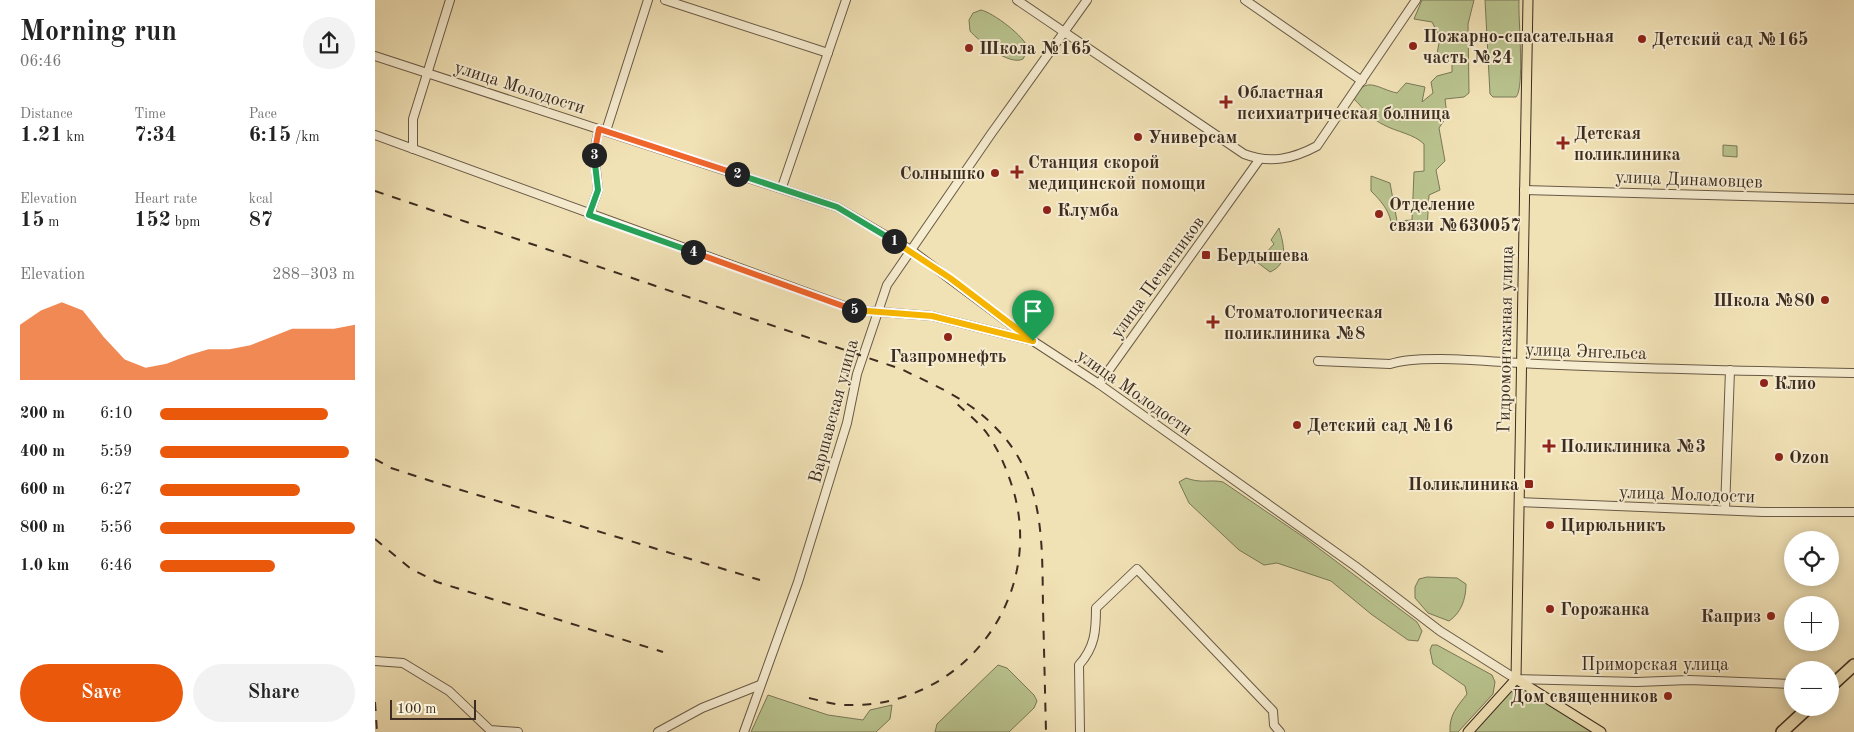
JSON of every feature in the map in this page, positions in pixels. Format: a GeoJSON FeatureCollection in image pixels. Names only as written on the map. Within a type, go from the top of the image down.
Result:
{"type":"FeatureCollection","features":[{"type":"Feature","properties":{"kind":"highway"},"geometry":{"type":"LineString","coordinates":[[1839,679],[1854,665]]}},
{"type":"Feature","properties":{"kind":"highway"},"geometry":{"type":"LineString","coordinates":[[1782,732],[1799,716]]}},
{"type":"Feature","properties":{"kind":"main road","name":"Гидромонтажная улица"},"geometry":{"type":"LineString","coordinates":[[1516,679],[1520,364],[1528,0]]}},
{"type":"Feature","properties":{"kind":"main road"},"geometry":{"type":"LineString","coordinates":[[1468,732],[1516,679],[1601,732]]}},
{"type":"Feature","properties":{"kind":"street"},"geometry":{"type":"LineString","coordinates":[[413,149],[413,119],[450,0]]}},
{"type":"Feature","properties":{"kind":"street"},"geometry":{"type":"LineString","coordinates":[[589,215],[598,190],[594,152],[648,0]]}},
{"type":"Feature","properties":{"kind":"street"},"geometry":{"type":"LineString","coordinates":[[665,0],[828,54]]}},
{"type":"Feature","properties":{"kind":"street"},"geometry":{"type":"LineString","coordinates":[[782,187],[846,0]]}},
{"type":"Feature","properties":{"kind":"street"},"geometry":{"type":"LineString","coordinates":[[1017,0],[1176,110],[1244,154],[1259,160],[1275,161],[1291,157],[1317,146],[1416,0]]}},
{"type":"Feature","properties":{"kind":"street","name":"Варшавская улица"},"geometry":{"type":"LineString","coordinates":[[744,732],[798,582],[847,422],[857,374],[887,285],[995,127],[1087,0]]}},
{"type":"Feature","properties":{"kind":"street"},"geometry":{"type":"LineString","coordinates":[[1245,0],[1362,81]]}},
{"type":"Feature","properties":{"kind":"street","name":"улица Молодости"},"geometry":{"type":"LineString","coordinates":[[375,56],[695,162],[782,187],[837,207],[911,250],[1033,341],[1099,384],[1355,566],[1440,631],[1516,679]]}},
{"type":"Feature","properties":{"kind":"street"},"geometry":{"type":"LineString","coordinates":[[375,136],[855,310],[932,316],[1033,341]]}},
{"type":"Feature","properties":{"kind":"street","name":"улица Печатников"},"geometry":{"type":"LineString","coordinates":[[1099,384],[1259,160]]}},
{"type":"Feature","properties":{"kind":"street","name":"улица Динамовцев"},"geometry":{"type":"LineString","coordinates":[[1524,190],[1854,199]]}},
{"type":"Feature","properties":{"kind":"street","name":"улица Энгельса"},"geometry":{"type":"LineString","coordinates":[[1318,361],[1390,364],[1400,360],[1415,360],[1854,373]]}},
{"type":"Feature","properties":{"kind":"street"},"geometry":{"type":"LineString","coordinates":[[1725,510],[1730,370]]}},
{"type":"Feature","properties":{"kind":"street","name":"улица Молодости"},"geometry":{"type":"LineString","coordinates":[[1519,502],[1725,510],[1854,512]]}},
{"type":"Feature","properties":{"kind":"street"},"geometry":{"type":"LineString","coordinates":[[1080,732],[1079,665],[1090,653],[1096,628],[1096,608],[1137,569],[1273,711],[1274,725],[1280,732]]}},
{"type":"Feature","properties":{"kind":"street"},"geometry":{"type":"LineString","coordinates":[[375,660],[403,663],[449,690],[488,731],[518,732]]}},
{"type":"Feature","properties":{"kind":"street","name":"Приморская улица"},"geometry":{"type":"LineString","coordinates":[[1516,679],[1637,682],[1689,680],[1784,684]]}},
{"type":"Feature","properties":{"kind":"street"},"geometry":{"type":"LineString","coordinates":[[658,732],[702,708],[760,685]]}},
{"type":"Feature","properties":{"kind":"green space"},"geometry":{"type":"Polygon","coordinates":[[[1422,0],[1474,0],[1468,24],[1469,93],[1464,97],[1445,99],[1447,116],[1439,128],[1445,161],[1436,170],[1440,190],[1429,195],[1427,230],[1415,232],[1391,231],[1390,219],[1383,204],[1371,191],[1371,176],[1390,183],[1397,221],[1412,220],[1414,172],[1424,171],[1424,144],[1415,138],[1379,123],[1354,99],[1358,91],[1367,85],[1373,85],[1397,93],[1406,83],[1425,87],[1422,102],[1433,93],[1431,82],[1437,76],[1452,72],[1452,61],[1436,60],[1440,37],[1432,22],[1414,19],[1422,0]]]}},
{"type":"Feature","properties":{"kind":"green space"},"geometry":{"type":"Polygon","coordinates":[[[1485,0],[1519,0],[1521,67],[1519,91],[1516,97],[1493,97],[1490,94],[1485,0]]]}},
{"type":"Feature","properties":{"kind":"green space"},"geometry":{"type":"Polygon","coordinates":[[[981,10],[1000,20],[1021,38],[1028,49],[1023,59],[1010,59],[995,52],[970,31],[969,20],[973,13],[981,10]]]}},
{"type":"Feature","properties":{"kind":"green space"},"geometry":{"type":"Polygon","coordinates":[[[1723,145],[1737,146],[1737,157],[1723,156],[1723,145]]]}},
{"type":"Feature","properties":{"kind":"green space"},"geometry":{"type":"Polygon","coordinates":[[[1279,228],[1284,253],[1283,259],[1276,269],[1270,272],[1257,262],[1261,254],[1265,254],[1274,244],[1271,240],[1279,228]]]}},
{"type":"Feature","properties":{"kind":"green space"},"geometry":{"type":"Polygon","coordinates":[[[1186,478],[1197,481],[1223,482],[1305,538],[1417,622],[1422,631],[1418,641],[1408,640],[1371,614],[1331,581],[1277,563],[1264,565],[1239,550],[1189,503],[1179,482],[1186,478]]]}},
{"type":"Feature","properties":{"kind":"green space"},"geometry":{"type":"Polygon","coordinates":[[[1427,577],[1457,578],[1466,584],[1462,605],[1457,614],[1449,621],[1428,613],[1415,598],[1415,587],[1419,579],[1427,577]]]}},
{"type":"Feature","properties":{"kind":"green space"},"geometry":{"type":"Polygon","coordinates":[[[1432,645],[1437,645],[1492,675],[1495,682],[1493,694],[1458,732],[1450,732],[1450,726],[1454,712],[1467,694],[1465,686],[1433,664],[1430,650],[1432,645]]]}},
{"type":"Feature","properties":{"kind":"green space"},"geometry":{"type":"Polygon","coordinates":[[[998,665],[1007,668],[1034,695],[1037,701],[1034,708],[1009,732],[935,732],[937,724],[998,665]]]}},
{"type":"Feature","properties":{"kind":"green space"},"geometry":{"type":"Polygon","coordinates":[[[1515,686],[1520,686],[1591,732],[1471,732],[1515,686]]]}},
{"type":"Feature","properties":{"kind":"green space"},"geometry":{"type":"Polygon","coordinates":[[[768,695],[828,715],[863,720],[870,710],[892,705],[890,719],[876,732],[751,732],[768,695]]]}},
{"type":"Feature","properties":{"kind":"railway"},"geometry":{"type":"LineString","coordinates":[[375,191],[901,369],[950,393],[984,416],[1011,445],[1023,466],[1032,488],[1037,511],[1041,534],[1042,558],[1046,732]]}},
{"type":"Feature","properties":{"kind":"railway"},"geometry":{"type":"LineString","coordinates":[[809,698],[833,704],[847,705],[889,701],[927,687],[960,665],[987,637],[1007,603],[1018,565],[1020,525],[1011,483],[1000,456],[986,432],[956,403]]}},
{"type":"Feature","properties":{"kind":"railway"},"geometry":{"type":"LineString","coordinates":[[375,459],[391,468],[431,481],[760,580]]}},
{"type":"Feature","properties":{"kind":"railway"},"geometry":{"type":"LineString","coordinates":[[375,539],[411,569],[437,582],[663,652]]}},
{"type":"Feature","properties":{"kind":"railway"},"geometry":{"type":"LineString","coordinates":[[375,702],[377,732]]}},
{"type":"Feature","properties":{"kind":"place","name":"Детский сад №165"},"geometry":{"type":"Point","coordinates":[1642,39]}},
{"type":"Feature","properties":{"kind":"place","name":"Пожарно-спасательная часть №24"},"geometry":{"type":"Point","coordinates":[1413,46]}},
{"type":"Feature","properties":{"kind":"place","name":"Школа №165"},"geometry":{"type":"Point","coordinates":[969,48]}},
{"type":"Feature","properties":{"kind":"place","name":"Областная психиатрическая болница"},"geometry":{"type":"Point","coordinates":[1226,102]}},
{"type":"Feature","properties":{"kind":"place","name":"Универсам"},"geometry":{"type":"Point","coordinates":[1138,137]}},
{"type":"Feature","properties":{"kind":"place","name":"Детская поликлиника"},"geometry":{"type":"Point","coordinates":[1563,143]}},
{"type":"Feature","properties":{"kind":"place","name":"Станция скорой медицинской помощи"},"geometry":{"type":"Point","coordinates":[1017,172]}},
{"type":"Feature","properties":{"kind":"place","name":"Солнышко"},"geometry":{"type":"Point","coordinates":[995,173]}},
{"type":"Feature","properties":{"kind":"place","name":"Клумба"},"geometry":{"type":"Point","coordinates":[1047,210]}},
{"type":"Feature","properties":{"kind":"place","name":"Отделение связи №630057"},"geometry":{"type":"Point","coordinates":[1379,214]}},
{"type":"Feature","properties":{"kind":"place","name":"Бердышева"},"geometry":{"type":"Point","coordinates":[1206,255]}},
{"type":"Feature","properties":{"kind":"place","name":"Школа №80"},"geometry":{"type":"Point","coordinates":[1825,300]}},
{"type":"Feature","properties":{"kind":"place","name":"Стоматологическая поликлиника №8"},"geometry":{"type":"Point","coordinates":[1213,322]}},
{"type":"Feature","properties":{"kind":"place","name":"Газпромнефть"},"geometry":{"type":"Point","coordinates":[948,337]}},
{"type":"Feature","properties":{"kind":"place","name":"Клио"},"geometry":{"type":"Point","coordinates":[1764,383]}},
{"type":"Feature","properties":{"kind":"place","name":"Детский сад №16"},"geometry":{"type":"Point","coordinates":[1297,425]}},
{"type":"Feature","properties":{"kind":"place","name":"Поликлиника №3"},"geometry":{"type":"Point","coordinates":[1549,446]}},
{"type":"Feature","properties":{"kind":"place","name":"Ozon"},"geometry":{"type":"Point","coordinates":[1779,457]}},
{"type":"Feature","properties":{"kind":"place","name":"Поликлиника"},"geometry":{"type":"Point","coordinates":[1529,484]}},
{"type":"Feature","properties":{"kind":"place","name":"Цирюльникъ"},"geometry":{"type":"Point","coordinates":[1550,525]}},
{"type":"Feature","properties":{"kind":"place","name":"Горожанка"},"geometry":{"type":"Point","coordinates":[1550,609]}},
{"type":"Feature","properties":{"kind":"place","name":"Каприз"},"geometry":{"type":"Point","coordinates":[1771,616]}},
{"type":"Feature","properties":{"kind":"place","name":"Дом священников"},"geometry":{"type":"Point","coordinates":[1668,696]}},
{"type":"Feature","properties":{"kind":"route"},"geometry":{"type":"LineString","coordinates":[[599,129],[695,162],[782,187],[837,207],[911,250],[1033,341],[932,316],[855,310],[589,215],[598,190],[594,152],[595,140],[599,129]]}}]}
